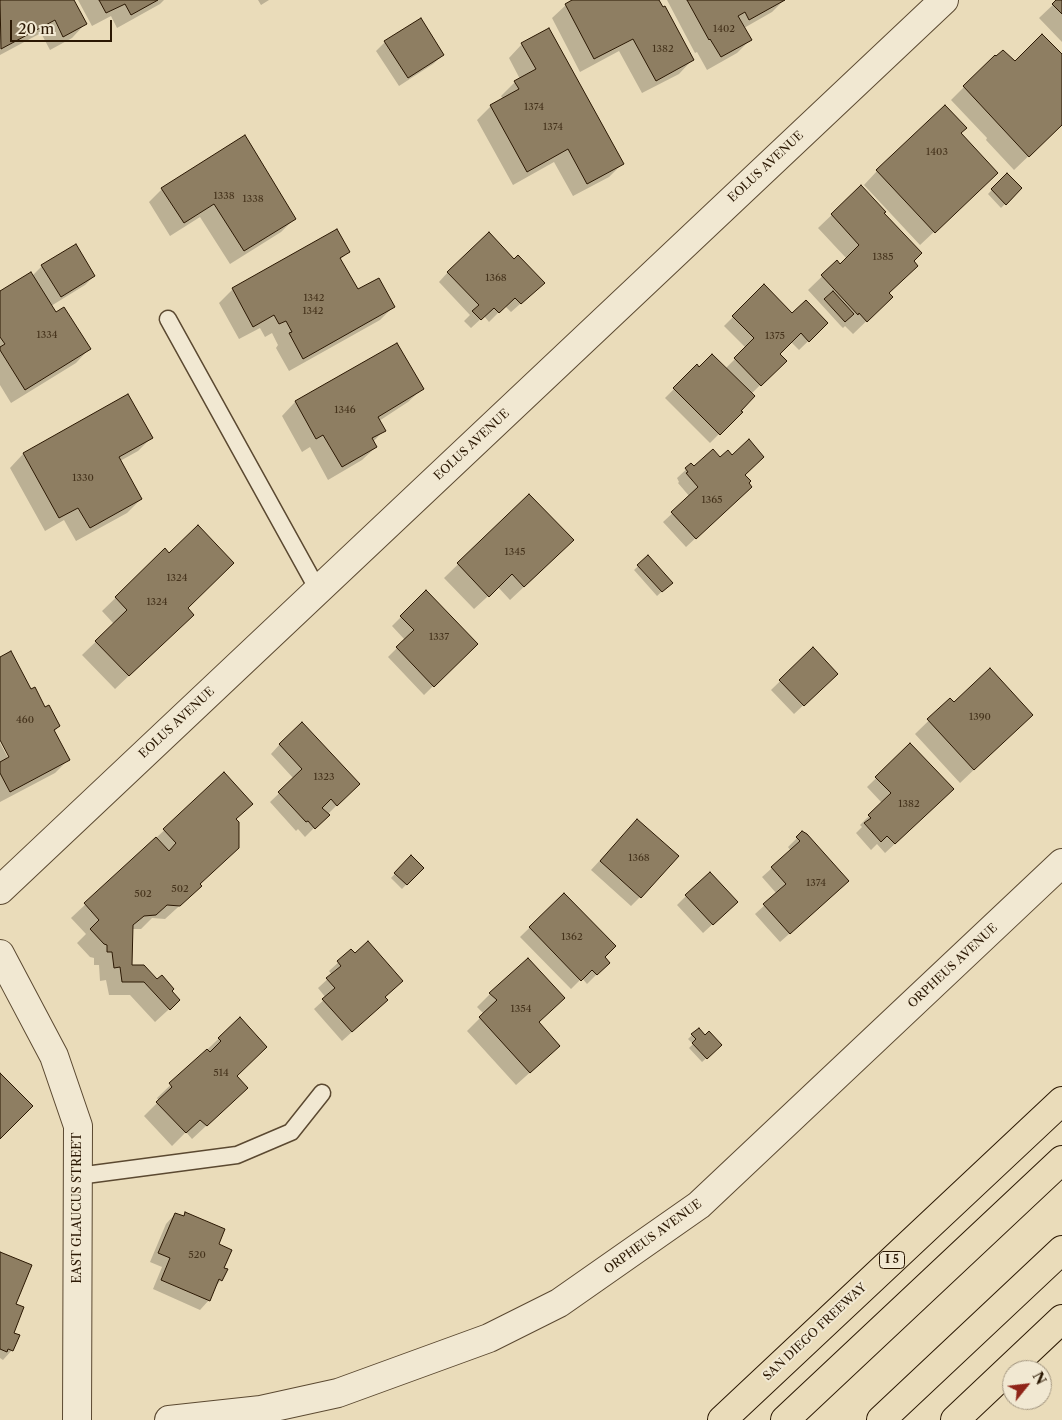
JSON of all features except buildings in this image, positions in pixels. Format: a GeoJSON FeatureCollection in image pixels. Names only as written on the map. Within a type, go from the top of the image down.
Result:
{"type":"FeatureCollection","features":[{"type":"Feature","properties":{"kind":"highway","name":"SAN DIEGO FREEWAY"},"geometry":{"type":"LineString","coordinates":[[722,1420],[1062,1101]]}},
{"type":"Feature","properties":{"kind":"highway"},"geometry":{"type":"LineString","coordinates":[[785,1420],[1062,1160]]}},
{"type":"Feature","properties":{"kind":"highway"},"geometry":{"type":"LineString","coordinates":[[881,1420],[1062,1250]]}},
{"type":"Feature","properties":{"kind":"highway"},"geometry":{"type":"LineString","coordinates":[[955,1420],[1062,1319]]}},
{"type":"Feature","properties":{"kind":"street","name":"EOLUS AVENUE"},"geometry":{"type":"LineString","coordinates":[[0,890],[944,0]]}},
{"type":"Feature","properties":{"kind":"street","name":"ORPHEUS AVENUE"},"geometry":{"type":"LineString","coordinates":[[169,1420],[261,1410],[338,1393],[489,1338],[559,1303],[699,1205],[1062,862]]}},
{"type":"Feature","properties":{"kind":"street","name":"EAST GLAUCUS STREET"},"geometry":{"type":"LineString","coordinates":[[0,954],[54,1056],[78,1126],[77,1420]]}},
{"type":"Feature","properties":{"kind":"lane"},"geometry":{"type":"LineString","coordinates":[[168,319],[318,590]]}},
{"type":"Feature","properties":{"kind":"lane"},"geometry":{"type":"LineString","coordinates":[[78,1176],[237,1155],[291,1132],[322,1093]]}}]}
